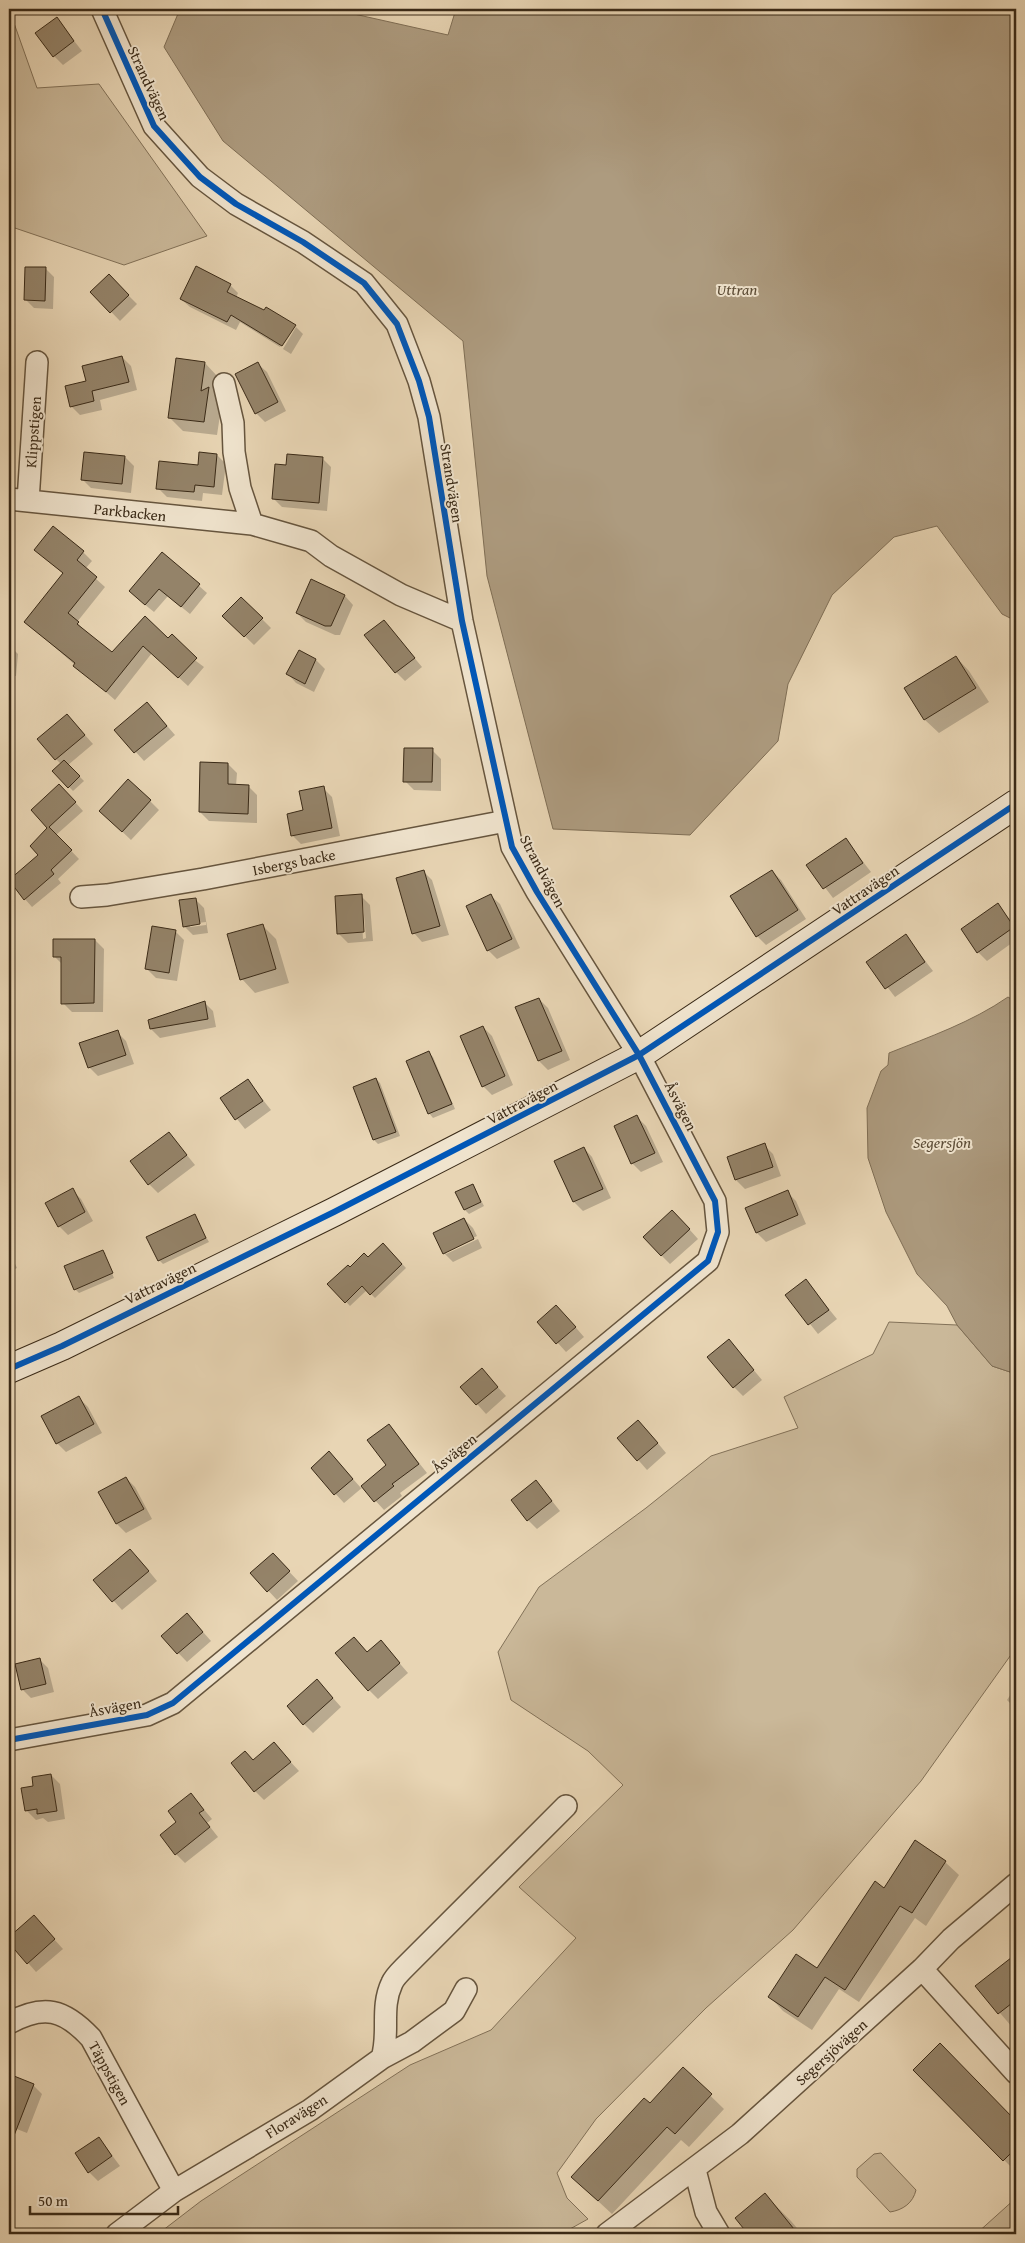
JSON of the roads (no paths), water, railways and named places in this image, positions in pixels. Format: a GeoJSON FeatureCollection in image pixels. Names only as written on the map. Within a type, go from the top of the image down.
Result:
{"type":"FeatureCollection","features":[{"type":"Feature","properties":{"kind":"street","name":"Strandvägen"},"geometry":{"type":"LineString","coordinates":[[102,9],[154,126],[200,177],[236,204],[303,242],[364,283],[397,324],[419,381],[429,417],[462,621],[512,847],[537,892],[639,1055]]}},
{"type":"Feature","properties":{"kind":"street","name":"Klippstigen"},"geometry":{"type":"LineString","coordinates":[[19,500],[37,362]]}},
{"type":"Feature","properties":{"kind":"street"},"geometry":{"type":"LineString","coordinates":[[224,384],[233,423],[234,452],[240,488],[252,524]]}},
{"type":"Feature","properties":{"kind":"street","name":"Parkbacken"},"geometry":{"type":"LineString","coordinates":[[19,500],[252,524],[311,541],[330,556],[401,595],[462,621]]}},
{"type":"Feature","properties":{"kind":"street","name":"Vattravägen"},"geometry":{"type":"LineString","coordinates":[[9,1368],[62,1346],[334,1212],[639,1055],[1016,804]]}},
{"type":"Feature","properties":{"kind":"street","name":"Isbergs backe"},"geometry":{"type":"LineString","coordinates":[[81,897],[107,895],[193,881],[506,821]]}},
{"type":"Feature","properties":{"kind":"street","name":"Åsvägen"},"geometry":{"type":"LineString","coordinates":[[9,1740],[147,1715],[173,1703],[708,1261],[718,1232],[716,1201],[639,1055]]}},
{"type":"Feature","properties":{"kind":"street"},"geometry":{"type":"LineString","coordinates":[[382,2058],[386,2043],[385,2007],[392,1983],[404,1968],[566,1806]]}},
{"type":"Feature","properties":{"kind":"street","name":"Segersjövägen"},"geometry":{"type":"LineString","coordinates":[[607,2234],[695,2170],[740,2134],[813,2070],[922,1969],[951,1939],[1016,1884]]}},
{"type":"Feature","properties":{"kind":"street"},"geometry":{"type":"LineString","coordinates":[[922,1969],[1016,2073]]}},
{"type":"Feature","properties":{"kind":"street","name":"Floravägen"},"geometry":{"type":"LineString","coordinates":[[117,2234],[174,2191],[310,2110],[382,2058],[412,2042],[454,2011],[466,1989]]}},
{"type":"Feature","properties":{"kind":"street","name":"Täppstigen"},"geometry":{"type":"LineString","coordinates":[[9,2023],[22,2016],[43,2011],[75,2021],[90,2038],[174,2191]]}},
{"type":"Feature","properties":{"kind":"street"},"geometry":{"type":"LineString","coordinates":[[695,2170],[706,2212],[719,2234]]}},
{"type":"Feature","properties":{"kind":"water","name":"Uttran"},"geometry":{"type":"Polygon","coordinates":[[[180,9],[348,9],[354,14],[448,35],[456,9],[1016,9],[1016,621],[1002,614],[937,526],[894,537],[832,595],[788,684],[778,741],[690,835],[553,829],[487,576],[463,341],[223,141],[164,47],[180,9]]]}},
{"type":"Feature","properties":{"kind":"water","name":"Segersjön"},"geometry":{"type":"Polygon","coordinates":[[[1008,997],[1016,1002],[1016,1374],[992,1366],[957,1325],[947,1306],[917,1274],[886,1212],[868,1158],[867,1108],[881,1071],[888,1065],[889,1053],[935,1035],[980,1014],[1008,997]]]}}]}
